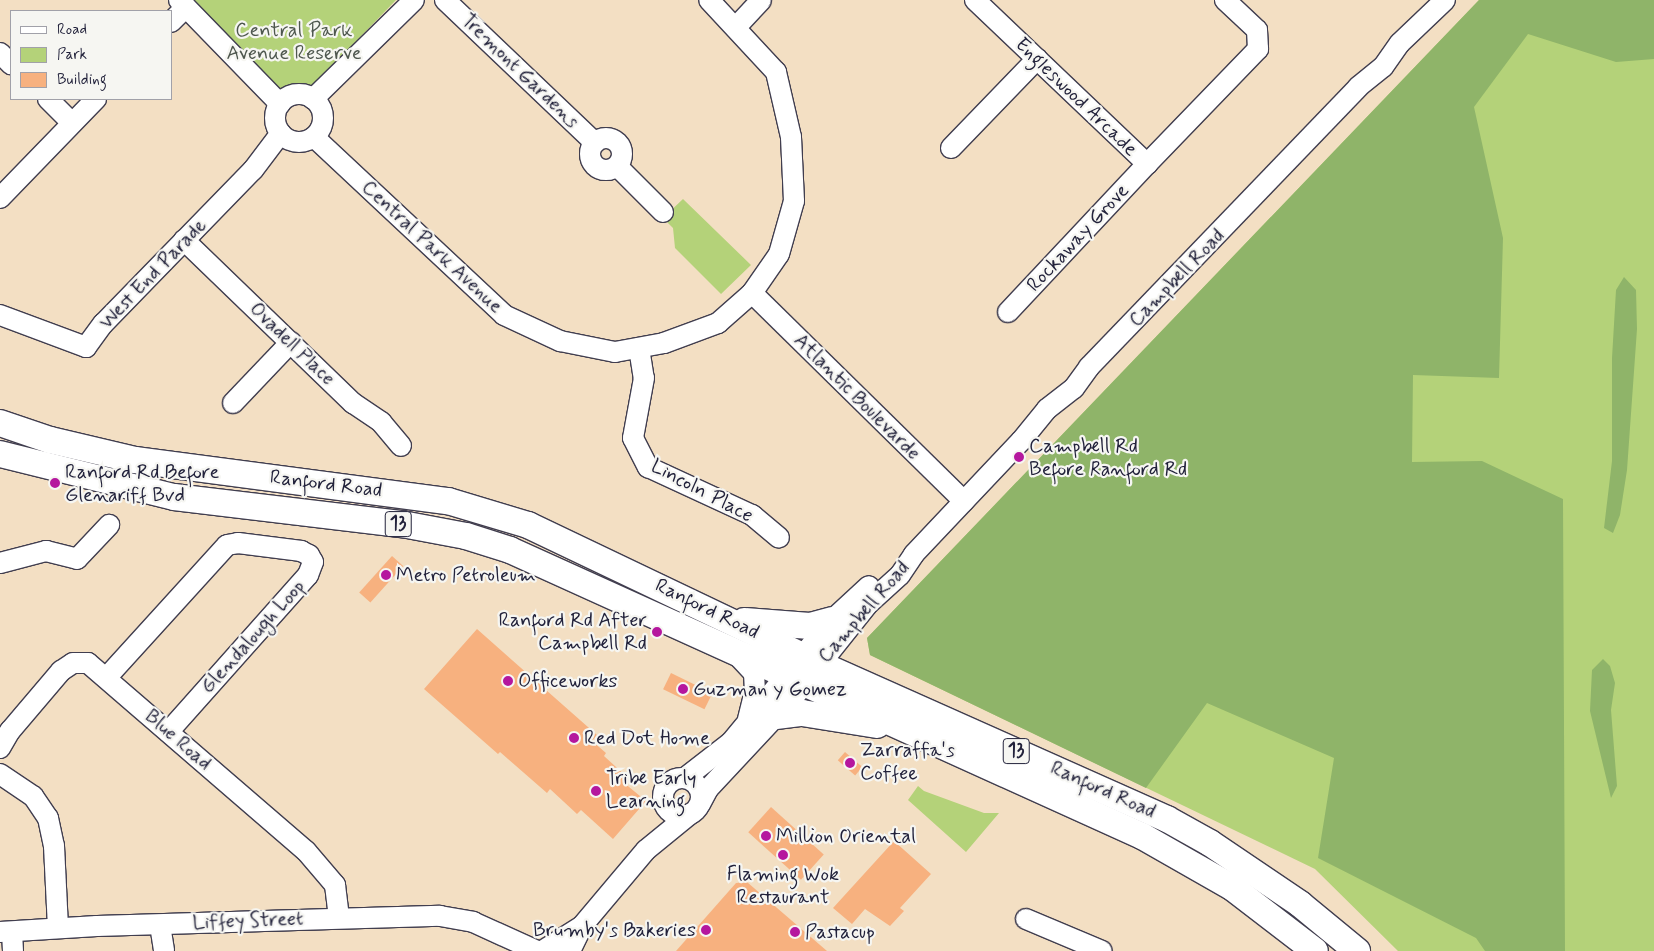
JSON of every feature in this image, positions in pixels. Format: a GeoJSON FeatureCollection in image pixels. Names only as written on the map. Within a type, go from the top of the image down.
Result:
{"type":"FeatureCollection","features":[{"type":"Feature","properties":{"kind":"main road","name":"Ranford Road"},"geometry":{"type":"LineString","coordinates":[[0,423],[50,440],[136,460],[403,494],[492,512],[563,540],[726,619],[804,670],[907,730],[1142,836],[1188,861],[1232,888],[1315,951]]}},
{"type":"Feature","properties":{"kind":"main road","name":"Ranford Road"},"geometry":{"type":"LineString","coordinates":[[0,454],[174,497],[402,524],[466,536],[536,561],[730,650],[804,670],[1167,819],[1210,843],[1300,904],[1358,951]]}},
{"type":"Feature","properties":{"kind":"main road"},"geometry":{"type":"LineString","coordinates":[[726,619],[810,626],[832,620]]}},
{"type":"Feature","properties":{"kind":"main road"},"geometry":{"type":"LineString","coordinates":[[776,716],[802,713],[907,730]]}},
{"type":"Feature","properties":{"kind":"street"},"geometry":{"type":"LineString","coordinates":[[313,99],[414,0]]}},
{"type":"Feature","properties":{"kind":"street","name":"Tremont Gardens"},"geometry":{"type":"LineString","coordinates":[[445,0],[595,143],[590,153],[596,167],[607,170],[617,166],[663,212]]}},
{"type":"Feature","properties":{"kind":"street","name":"Central Park Avenue"},"geometry":{"type":"LineString","coordinates":[[314,136],[504,315],[560,342],[615,352],[639,348],[718,324],[752,293],[779,254],[794,201],[791,137],[776,72],[737,26],[709,0]]}},
{"type":"Feature","properties":{"kind":"street"},"geometry":{"type":"LineString","coordinates":[[737,26],[762,0]]}},
{"type":"Feature","properties":{"kind":"street","name":"Engleswood Arcade"},"geometry":{"type":"LineString","coordinates":[[975,0],[1147,164],[1258,48],[1257,30],[1224,0]]}},
{"type":"Feature","properties":{"kind":"street","name":"Campbell Road"},"geometry":{"type":"LineString","coordinates":[[685,778],[731,742],[868,604],[900,575],[911,557],[1021,441],[1047,409],[1074,388],[1089,368],[1358,87],[1383,67],[1400,43],[1440,2]]}},
{"type":"Feature","properties":{"kind":"street"},"geometry":{"type":"LineString","coordinates":[[172,20],[182,4],[280,104]]}},
{"type":"Feature","properties":{"kind":"street"},"geometry":{"type":"LineString","coordinates":[[0,53],[10,63]]}},
{"type":"Feature","properties":{"kind":"street"},"geometry":{"type":"LineString","coordinates":[[951,148],[1037,59]]}},
{"type":"Feature","properties":{"kind":"street"},"geometry":{"type":"LineString","coordinates":[[296,95],[313,99],[322,110],[323,118],[314,136],[301,142],[293,141],[281,133],[276,116],[280,104],[296,95]]}},
{"type":"Feature","properties":{"kind":"street"},"geometry":{"type":"LineString","coordinates":[[49,100],[72,123]]}},
{"type":"Feature","properties":{"kind":"street"},"geometry":{"type":"LineString","coordinates":[[0,198],[95,100]]}},
{"type":"Feature","properties":{"kind":"street","name":"West End Parade"},"geometry":{"type":"LineString","coordinates":[[0,315],[86,347],[103,324],[253,170],[281,133]]}},
{"type":"Feature","properties":{"kind":"street","name":"Rockaway Grove"},"geometry":{"type":"LineString","coordinates":[[1008,312],[1147,164]]}},
{"type":"Feature","properties":{"kind":"street","name":"Ovadell Place"},"geometry":{"type":"LineString","coordinates":[[184,240],[354,403],[381,422],[401,446]]}},
{"type":"Feature","properties":{"kind":"street","name":"Atlantic Boulevarde"},"geometry":{"type":"LineString","coordinates":[[752,293],[964,501]]}},
{"type":"Feature","properties":{"kind":"street"},"geometry":{"type":"LineString","coordinates":[[233,403],[291,342]]}},
{"type":"Feature","properties":{"kind":"street","name":"Lincoln Place"},"geometry":{"type":"LineString","coordinates":[[639,348],[644,378],[633,438],[648,467],[752,515],[779,538]]}},
{"type":"Feature","properties":{"kind":"street"},"geometry":{"type":"LineString","coordinates":[[0,562],[46,551],[77,558],[109,525]]}},
{"type":"Feature","properties":{"kind":"street","name":"Glendalough Loop"},"geometry":{"type":"LineString","coordinates":[[107,677],[227,545],[247,544],[301,551],[309,555],[313,562],[308,576],[168,732]]}},
{"type":"Feature","properties":{"kind":"street","name":"Campbell Road"},"geometry":{"type":"LineString","coordinates":[[570,951],[582,926],[646,850],[695,809],[708,789],[776,716],[832,620],[889,568],[911,557]]}},
{"type":"Feature","properties":{"kind":"street","name":"Campbell Road"},"geometry":{"type":"LineString","coordinates":[[730,650],[754,673],[754,698],[746,726]]}},
{"type":"Feature","properties":{"kind":"street","name":"Blue Road"},"geometry":{"type":"LineString","coordinates":[[0,748],[10,731],[67,666],[88,663],[107,677],[306,851],[335,885],[339,918]]}},
{"type":"Feature","properties":{"kind":"street"},"geometry":{"type":"LineString","coordinates":[[0,774],[33,796],[48,818],[54,846],[58,928]]}},
{"type":"Feature","properties":{"kind":"street"},"geometry":{"type":"LineString","coordinates":[[685,778],[700,791],[695,809],[671,812],[664,802],[668,784],[685,778]]}},
{"type":"Feature","properties":{"kind":"street","name":"Campbell Road"},"geometry":{"type":"LineString","coordinates":[[646,850],[664,802]]}},
{"type":"Feature","properties":{"kind":"street","name":"Liffey Street"},"geometry":{"type":"LineString","coordinates":[[8,938],[58,928],[440,916],[473,922],[542,951]]}},
{"type":"Feature","properties":{"kind":"street"},"geometry":{"type":"LineString","coordinates":[[1026,919],[1102,951]]}},
{"type":"Feature","properties":{"kind":"street"},"geometry":{"type":"LineString","coordinates":[[160,925],[164,951]]}},
{"type":"Feature","properties":{"kind":"street","name":"Campbell Road"},"geometry":{"type":"LineString","coordinates":[[542,951],[582,926]]}},
{"type":"Feature","properties":{"kind":"street","name":"Liffey Street"},"geometry":{"type":"LineString","coordinates":[[493,931],[510,951]]}},
{"type":"Feature","properties":{"kind":"green space","name":"Central Park Avenue Reserve"},"geometry":{"type":"Polygon","coordinates":[[[190,0],[396,0],[308,91],[282,94],[190,0]]]}},
{"type":"Feature","properties":{"kind":"green space"},"geometry":{"type":"Polygon","coordinates":[[[1479,0],[1654,0],[1654,951],[1398,951],[1315,869],[870,655],[867,638],[1479,0]]]}},
{"type":"Feature","properties":{"kind":"green space"},"geometry":{"type":"Polygon","coordinates":[[[1479,0],[1654,0],[1654,59],[1616,62],[1528,34],[1474,107],[1503,238],[1499,378],[1413,375],[1412,462],[1482,461],[1563,499],[1565,951],[1485,951],[1476,938],[1318,858],[1334,758],[1207,703],[1146,788],[870,655],[867,638],[1479,0]]]}},
{"type":"Feature","properties":{"kind":"green space"},"geometry":{"type":"Polygon","coordinates":[[[683,199],[751,265],[721,294],[675,248],[673,228],[663,218],[683,199]]]}},
{"type":"Feature","properties":{"kind":"green space"},"geometry":{"type":"Polygon","coordinates":[[[1624,277],[1636,290],[1637,329],[1627,470],[1620,515],[1613,533],[1604,528],[1612,461],[1612,358],[1616,290],[1624,277]]]}},
{"type":"Feature","properties":{"kind":"green space"},"geometry":{"type":"Polygon","coordinates":[[[1603,659],[1610,666],[1615,683],[1611,710],[1617,786],[1611,798],[1590,711],[1592,670],[1603,659]]]}},
{"type":"Feature","properties":{"kind":"green space"},"geometry":{"type":"Polygon","coordinates":[[[918,786],[924,791],[984,813],[999,813],[966,852],[908,800],[918,786]]]}},
{"type":"Feature","properties":{"kind":"building"},"geometry":{"type":"Polygon","coordinates":[[[392,556],[403,566],[370,602],[359,592],[392,556]]]}},
{"type":"Feature","properties":{"kind":"building"},"geometry":{"type":"Polygon","coordinates":[[[477,629],[597,735],[592,741],[606,753],[604,756],[627,777],[623,782],[646,801],[613,839],[581,810],[577,814],[550,789],[547,793],[500,752],[498,754],[424,689],[477,629]]]}},
{"type":"Feature","properties":{"kind":"building"},"geometry":{"type":"Polygon","coordinates":[[[671,673],[712,693],[704,709],[663,689],[671,673]]]}},
{"type":"Feature","properties":{"kind":"building","name":"Zarraffa's Coffee"},"geometry":{"type":"Polygon","coordinates":[[[845,752],[862,767],[855,775],[838,760],[845,752]]]}},
{"type":"Feature","properties":{"kind":"building"},"geometry":{"type":"Polygon","coordinates":[[[771,807],[824,855],[801,880],[748,832],[771,807]]]}},
{"type":"Feature","properties":{"kind":"building"},"geometry":{"type":"Polygon","coordinates":[[[894,841],[931,874],[900,908],[904,911],[890,926],[865,909],[852,924],[833,908],[894,841]]]}},
{"type":"Feature","properties":{"kind":"building"},"geometry":{"type":"Polygon","coordinates":[[[747,882],[827,951],[676,951],[736,883],[747,882]]]}},
{"type":"Feature","properties":{"kind":"place","name":"Campbell Rd Before Ranford Rd"},"geometry":{"type":"Point","coordinates":[1019,457]}},
{"type":"Feature","properties":{"kind":"place","name":"Ranford Rd Before Glenariff Bvd"},"geometry":{"type":"Point","coordinates":[55,483]}},
{"type":"Feature","properties":{"kind":"place","name":"Metro Petroleum"},"geometry":{"type":"Point","coordinates":[386,575]}},
{"type":"Feature","properties":{"kind":"place","name":"Ranford Rd After Campbell Rd"},"geometry":{"type":"Point","coordinates":[657,632]}},
{"type":"Feature","properties":{"kind":"place","name":"Officeworks"},"geometry":{"type":"Point","coordinates":[508,681]}},
{"type":"Feature","properties":{"kind":"place","name":"Guzman y Gomez"},"geometry":{"type":"Point","coordinates":[683,689]}},
{"type":"Feature","properties":{"kind":"place","name":"Red Dot Home"},"geometry":{"type":"Point","coordinates":[574,738]}},
{"type":"Feature","properties":{"kind":"place","name":"Zarraffa's Coffee"},"geometry":{"type":"Point","coordinates":[850,763]}},
{"type":"Feature","properties":{"kind":"place","name":"Tribe Early Learning"},"geometry":{"type":"Point","coordinates":[596,791]}},
{"type":"Feature","properties":{"kind":"place","name":"Million Oriental"},"geometry":{"type":"Point","coordinates":[766,836]}},
{"type":"Feature","properties":{"kind":"place","name":"Flaming Wok Restaurant"},"geometry":{"type":"Point","coordinates":[783,855]}},
{"type":"Feature","properties":{"kind":"place","name":"Brumby's Bakeries"},"geometry":{"type":"Point","coordinates":[706,930]}},
{"type":"Feature","properties":{"kind":"place","name":"Pastacup"},"geometry":{"type":"Point","coordinates":[795,932]}}]}
